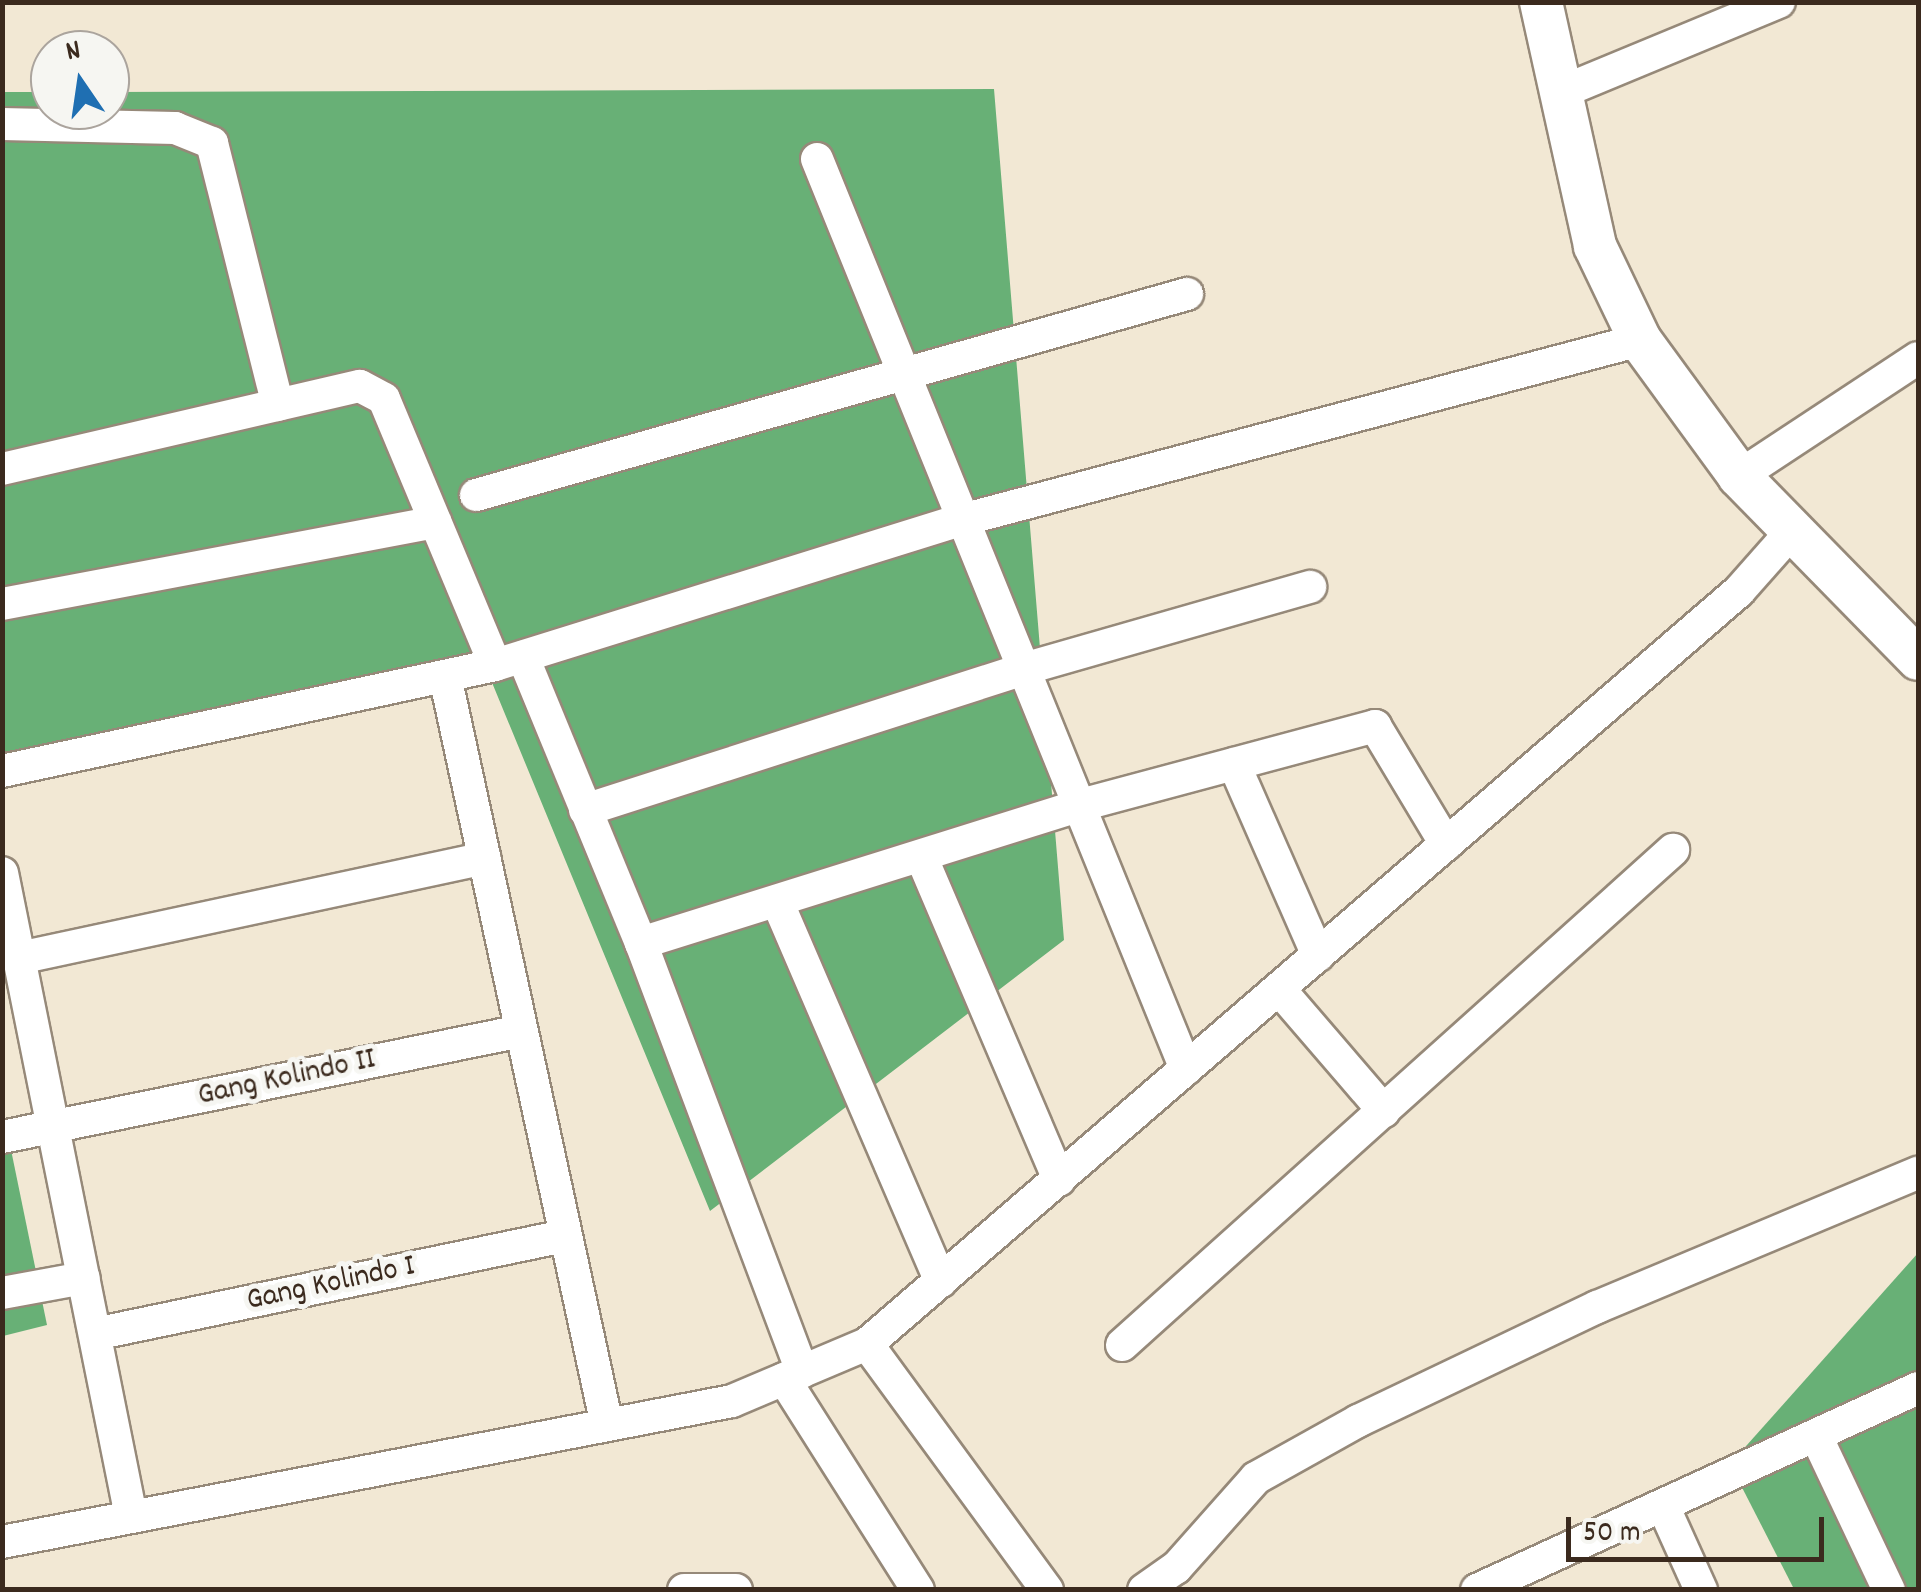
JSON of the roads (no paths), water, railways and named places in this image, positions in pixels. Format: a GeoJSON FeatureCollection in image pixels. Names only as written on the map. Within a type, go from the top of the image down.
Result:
{"type":"FeatureCollection","features":[{"type":"Feature","properties":{"kind":"main road"},"geometry":{"type":"LineString","coordinates":[[1541,2],[1595,246],[1640,340],[1739,476],[1915,651]]}},
{"type":"Feature","properties":{"kind":"street"},"geometry":{"type":"LineString","coordinates":[[1560,93],[1779,2]]}},
{"type":"Feature","properties":{"kind":"street"},"geometry":{"type":"LineString","coordinates":[[2,124],[175,128],[212,143],[278,405]]}},
{"type":"Feature","properties":{"kind":"street"},"geometry":{"type":"LineString","coordinates":[[816,159],[958,521],[1186,1069]]}},
{"type":"Feature","properties":{"kind":"street"},"geometry":{"type":"LineString","coordinates":[[476,495],[1188,294]]}},
{"type":"Feature","properties":{"kind":"street"},"geometry":{"type":"LineString","coordinates":[[2,771],[509,661],[958,521],[1640,340]]}},
{"type":"Feature","properties":{"kind":"street"},"geometry":{"type":"LineString","coordinates":[[1739,476],[1918,358]]}},
{"type":"Feature","properties":{"kind":"street"},"geometry":{"type":"LineString","coordinates":[[2,469],[360,386],[384,399],[435,522],[586,810],[640,942],[793,1375],[918,1590]]}},
{"type":"Feature","properties":{"kind":"street"},"geometry":{"type":"LineString","coordinates":[[2,604],[435,522]]}},
{"type":"Feature","properties":{"kind":"street"},"geometry":{"type":"LineString","coordinates":[[2,1542],[732,1400],[868,1344],[1740,591],[1792,530]]}},
{"type":"Feature","properties":{"kind":"street"},"geometry":{"type":"LineString","coordinates":[[586,810],[1020,670],[1310,587]]}},
{"type":"Feature","properties":{"kind":"street"},"geometry":{"type":"LineString","coordinates":[[445,676],[607,1425]]}},
{"type":"Feature","properties":{"kind":"street"},"geometry":{"type":"LineString","coordinates":[[640,942],[1077,806],[1375,726],[1446,844]]}},
{"type":"Feature","properties":{"kind":"street"},"geometry":{"type":"LineString","coordinates":[[1234,764],[1318,955]]}},
{"type":"Feature","properties":{"kind":"street"},"geometry":{"type":"LineString","coordinates":[[1122,1345],[1673,850]]}},
{"type":"Feature","properties":{"kind":"street"},"geometry":{"type":"LineString","coordinates":[[921,856],[1058,1180]]}},
{"type":"Feature","properties":{"kind":"street"},"geometry":{"type":"LineString","coordinates":[[15,972],[484,858]]}},
{"type":"Feature","properties":{"kind":"street"},"geometry":{"type":"LineString","coordinates":[[2,873],[15,972],[54,1126],[131,1516]]}},
{"type":"Feature","properties":{"kind":"street"},"geometry":{"type":"LineString","coordinates":[[777,900],[941,1281]]}},
{"type":"Feature","properties":{"kind":"street"},"geometry":{"type":"LineString","coordinates":[[1279,989],[1384,1112]]}},
{"type":"Feature","properties":{"kind":"street","name":"Gang Kolindo II"},"geometry":{"type":"LineString","coordinates":[[2,1137],[521,1031]]}},
{"type":"Feature","properties":{"kind":"street"},"geometry":{"type":"LineString","coordinates":[[1144,1590],[1176,1568],[1256,1478],[1358,1421],[1597,1308],[1918,1173]]}},
{"type":"Feature","properties":{"kind":"street","name":"Gang Kolindo I"},"geometry":{"type":"LineString","coordinates":[[95,1334],[566,1236]]}},
{"type":"Feature","properties":{"kind":"street"},"geometry":{"type":"LineString","coordinates":[[2,1293],[84,1278]]}},
{"type":"Feature","properties":{"kind":"street"},"geometry":{"type":"LineString","coordinates":[[868,1344],[1047,1590]]}},
{"type":"Feature","properties":{"kind":"street"},"geometry":{"type":"LineString","coordinates":[[1477,1590],[1664,1508],[1918,1388]]}},
{"type":"Feature","properties":{"kind":"street"},"geometry":{"type":"LineString","coordinates":[[1816,1438],[1889,1590]]}},
{"type":"Feature","properties":{"kind":"street"},"geometry":{"type":"LineString","coordinates":[[1664,1508],[1701,1590]]}},
{"type":"Feature","properties":{"kind":"street"},"geometry":{"type":"LineString","coordinates":[[684,1590],[736,1590]]}}]}
